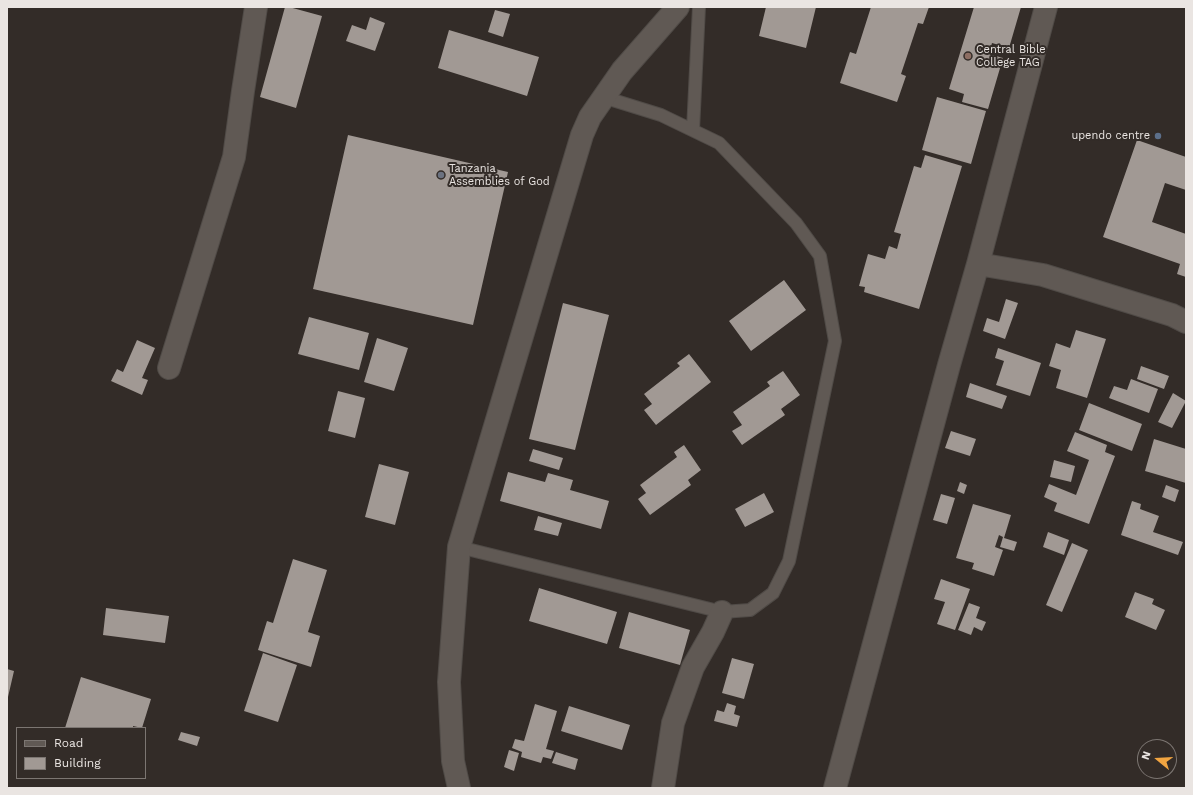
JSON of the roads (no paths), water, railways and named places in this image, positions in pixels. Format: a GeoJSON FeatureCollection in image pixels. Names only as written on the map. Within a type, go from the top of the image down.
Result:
{"type":"FeatureCollection","features":[{"type":"Feature","properties":{"kind":"street"},"geometry":{"type":"LineString","coordinates":[[169,368],[234,158],[256,7]]}},
{"type":"Feature","properties":{"kind":"street"},"geometry":{"type":"LineString","coordinates":[[460,788],[453,761],[449,682],[459,547],[582,134],[590,117],[603,97],[622,72],[678,7]]}},
{"type":"Feature","properties":{"kind":"street"},"geometry":{"type":"LineString","coordinates":[[835,788],[947,373],[978,264],[1046,7]]}},
{"type":"Feature","properties":{"kind":"street"},"geometry":{"type":"LineString","coordinates":[[978,264],[1043,275],[1172,315],[1186,322]]}},
{"type":"Feature","properties":{"kind":"street"},"geometry":{"type":"LineString","coordinates":[[662,788],[673,723],[693,667],[722,612]]}},
{"type":"Feature","properties":{"kind":"street"},"geometry":{"type":"LineString","coordinates":[[448,788],[453,761]]}},
{"type":"Feature","properties":{"kind":"lane"},"geometry":{"type":"LineString","coordinates":[[693,130],[699,7]]}},
{"type":"Feature","properties":{"kind":"lane"},"geometry":{"type":"LineString","coordinates":[[459,547],[722,612],[750,610],[773,593],[789,561],[836,341],[820,256],[796,223],[719,143],[661,115],[603,97]]}},
{"type":"Feature","properties":{"kind":"place","name":"Central Bible College TAG"},"geometry":{"type":"Point","coordinates":[968,56]}},
{"type":"Feature","properties":{"kind":"place","name":"upendo centre"},"geometry":{"type":"Point","coordinates":[1158,136]}},
{"type":"Feature","properties":{"kind":"place","name":"Tanzania Assemblies of God"},"geometry":{"type":"Point","coordinates":[441,175]}}]}
